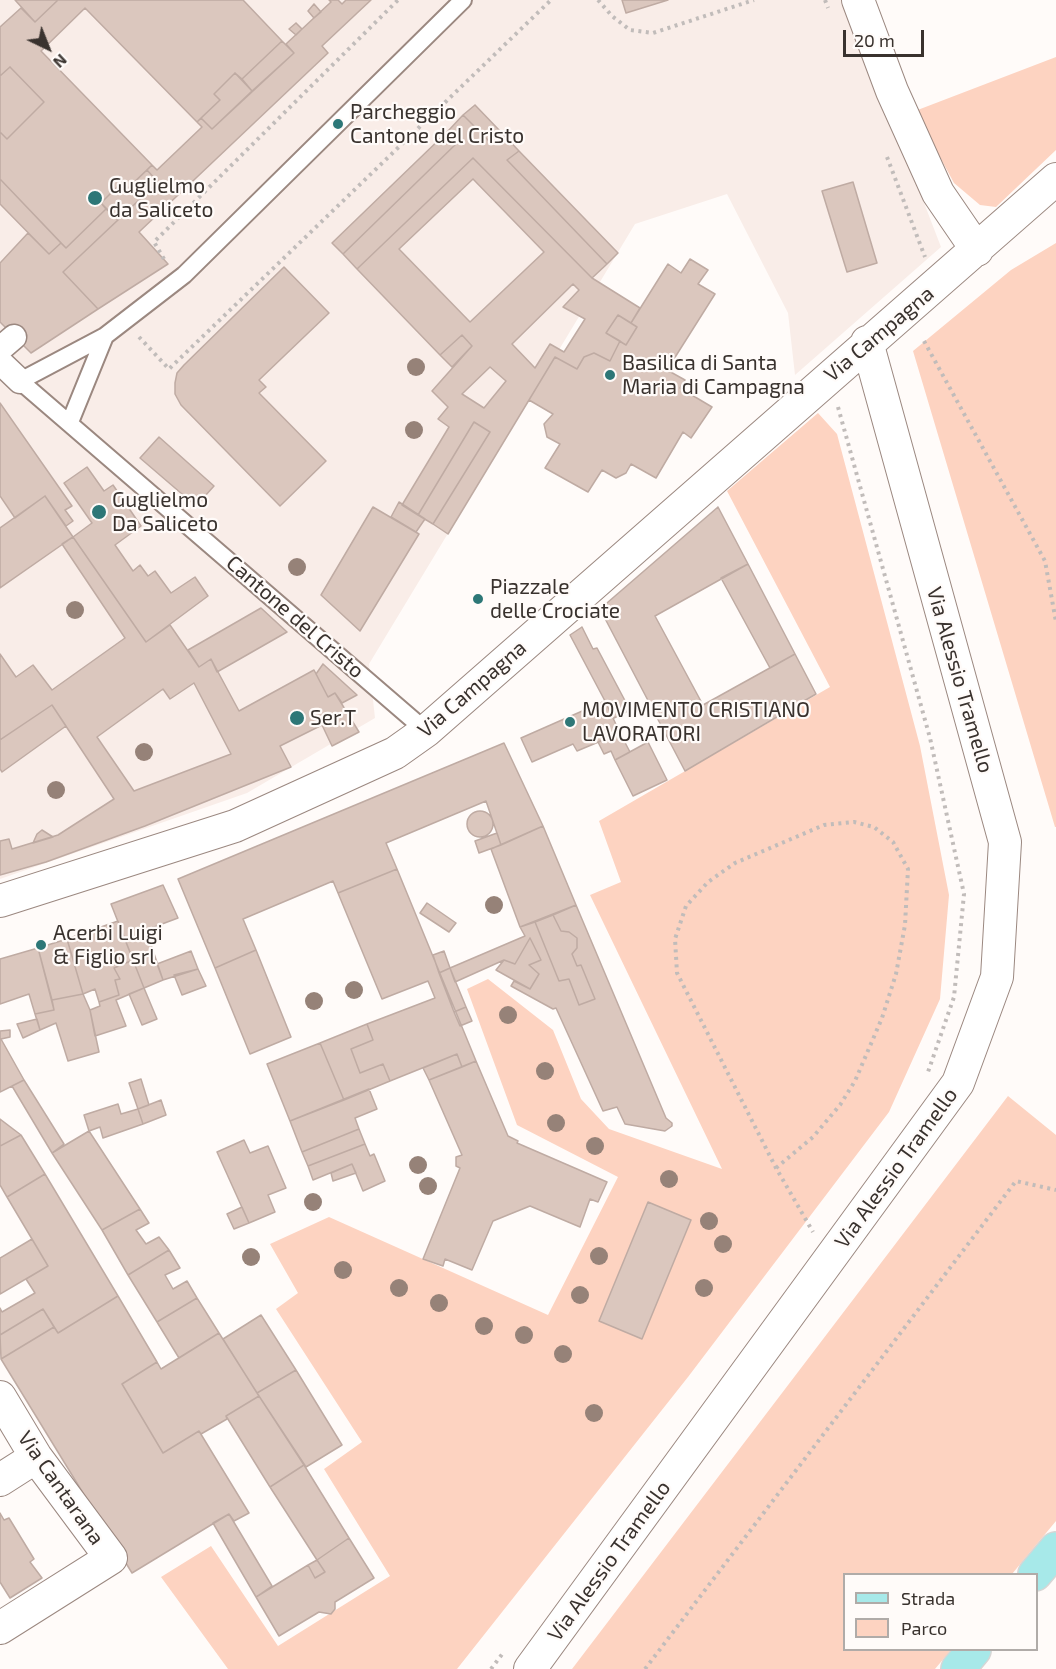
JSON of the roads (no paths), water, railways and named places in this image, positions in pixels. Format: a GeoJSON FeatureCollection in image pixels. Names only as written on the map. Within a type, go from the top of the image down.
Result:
{"type":"FeatureCollection","features":[{"type":"Feature","properties":{"kind":"main road"},"geometry":{"type":"LineString","coordinates":[[1037,1573],[1056,1549]]}},
{"type":"Feature","properties":{"kind":"main road"},"geometry":{"type":"LineString","coordinates":[[958,1669],[973,1651]]}},
{"type":"Feature","properties":{"kind":"street"},"geometry":{"type":"LineString","coordinates":[[858,0],[891,92],[938,193],[977,250]]}},
{"type":"Feature","properties":{"kind":"street","name":"Via Campagna"},"geometry":{"type":"LineString","coordinates":[[0,901],[235,826],[395,753],[426,731],[867,342],[977,250],[1056,179]]}},
{"type":"Feature","properties":{"kind":"street","name":"Via Alessio Tramello"},"geometry":{"type":"LineString","coordinates":[[530,1669],[958,1083],[997,977],[1005,842],[867,342]]}},
{"type":"Feature","properties":{"kind":"street","name":"Cantone del Cristo"},"geometry":{"type":"LineString","coordinates":[[0,362],[20,381]]}},
{"type":"Feature","properties":{"kind":"street","name":"Via Cantarana"},"geometry":{"type":"LineString","coordinates":[[0,1397],[36,1457],[111,1558],[0,1628]]}},
{"type":"Feature","properties":{"kind":"street"},"geometry":{"type":"LineString","coordinates":[[0,1480],[36,1457]]}},
{"type":"Feature","properties":{"kind":"lane"},"geometry":{"type":"LineString","coordinates":[[20,381],[105,336],[184,275],[463,0]]}},
{"type":"Feature","properties":{"kind":"lane"},"geometry":{"type":"LineString","coordinates":[[70,422],[105,336]]}},
{"type":"Feature","properties":{"kind":"lane","name":"Cantone del Cristo"},"geometry":{"type":"LineString","coordinates":[[20,381],[426,731]]}},
{"type":"Feature","properties":{"kind":"place","name":"Parcheggio Cantone del Cristo"},"geometry":{"type":"Point","coordinates":[338,124]}},
{"type":"Feature","properties":{"kind":"place","name":"Guglielmo da Saliceto"},"geometry":{"type":"Point","coordinates":[95,198]}},
{"type":"Feature","properties":{"kind":"place","name":"Basilica di Santa Maria di Campagna"},"geometry":{"type":"Point","coordinates":[610,375]}},
{"type":"Feature","properties":{"kind":"place","name":"Guglielmo Da Saliceto"},"geometry":{"type":"Point","coordinates":[99,512]}},
{"type":"Feature","properties":{"kind":"place","name":"Piazzale delle Crociate"},"geometry":{"type":"Point","coordinates":[478,599]}},
{"type":"Feature","properties":{"kind":"place","name":"Ser.T"},"geometry":{"type":"Point","coordinates":[297,718]}},
{"type":"Feature","properties":{"kind":"place","name":"MOVIMENTO CRISTIANO LAVORATORI"},"geometry":{"type":"Point","coordinates":[570,722]}},
{"type":"Feature","properties":{"kind":"place","name":"Acerbi Luigi & Figlio srl"},"geometry":{"type":"Point","coordinates":[41,945]}}]}
